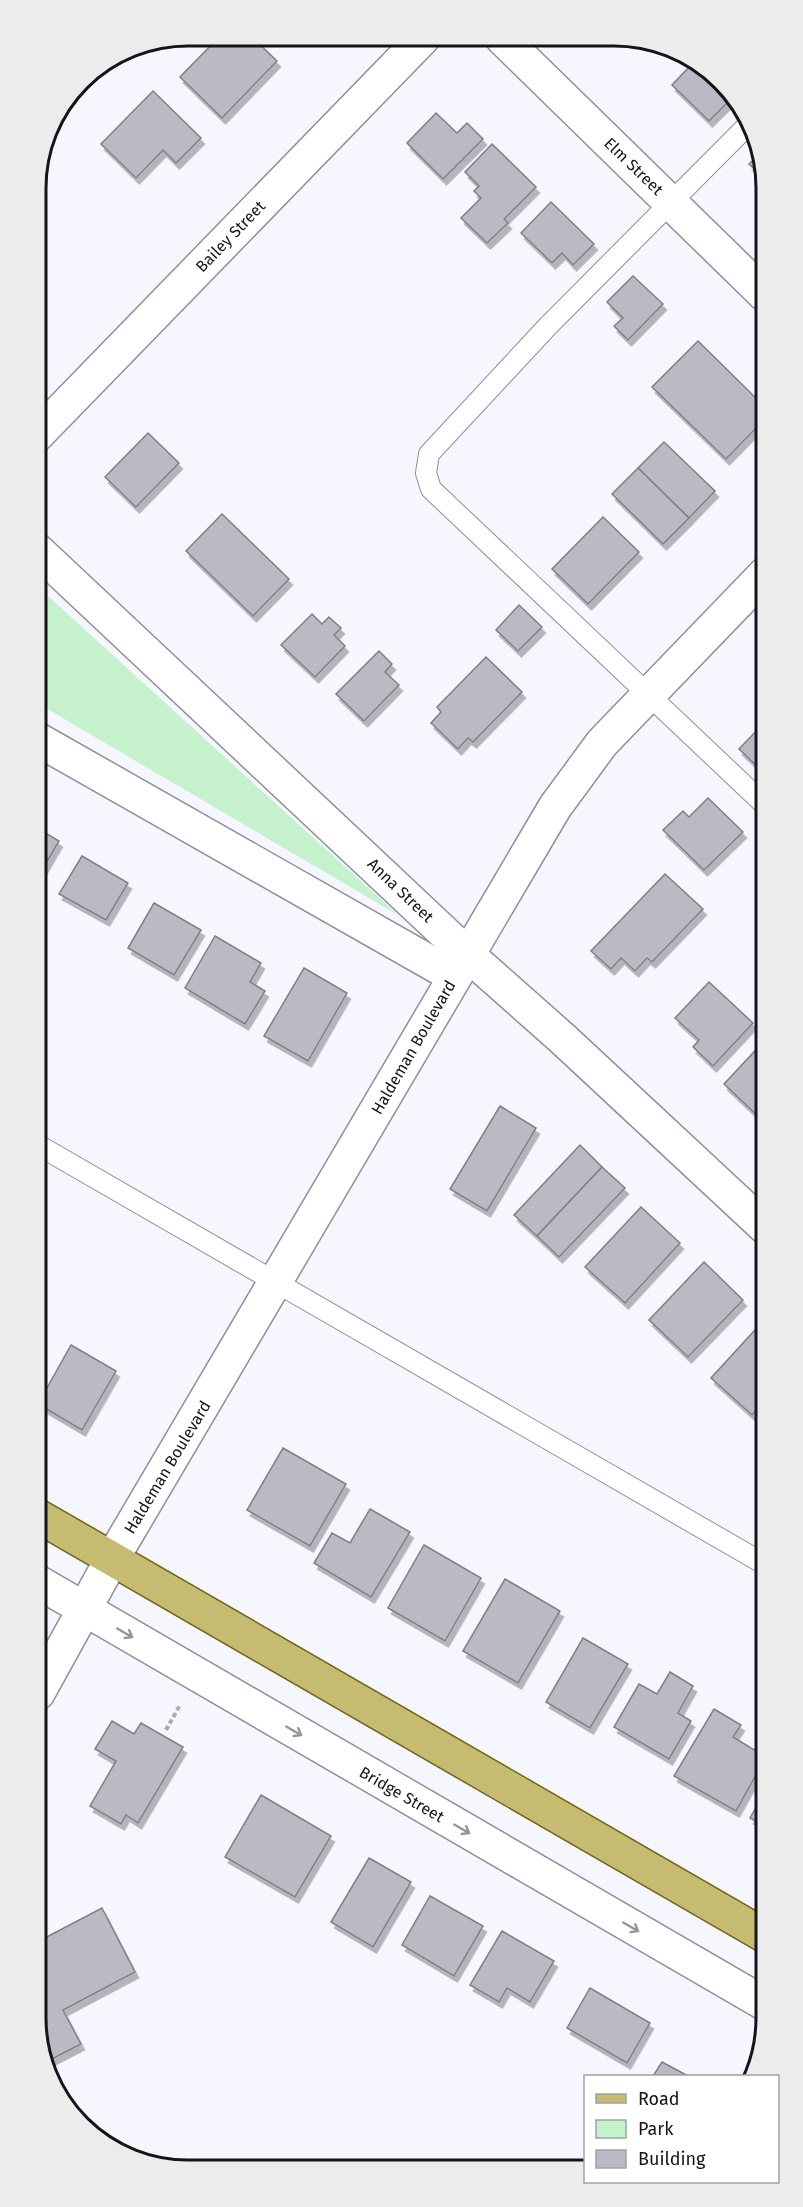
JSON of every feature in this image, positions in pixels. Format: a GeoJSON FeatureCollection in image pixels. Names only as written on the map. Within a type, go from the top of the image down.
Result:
{"type":"FeatureCollection","features":[{"type":"Feature","properties":{"kind":"main road"},"geometry":{"type":"LineString","coordinates":[[46,1521],[756,1931]]}},
{"type":"Feature","properties":{"kind":"street","name":"Bailey Street"},"geometry":{"type":"LineString","coordinates":[[47,425],[415,46]]}},
{"type":"Feature","properties":{"kind":"street","name":"Elm Street"},"geometry":{"type":"LineString","coordinates":[[510,46],[756,286]]}},
{"type":"Feature","properties":{"kind":"street","name":"Anna Street"},"geometry":{"type":"LineString","coordinates":[[47,560],[460,965]]}},
{"type":"Feature","properties":{"kind":"street","name":"Haldeman Boulevard"},"geometry":{"type":"LineString","coordinates":[[46,1680],[112,1559],[555,807],[602,743],[756,583]]}},
{"type":"Feature","properties":{"kind":"street","name":"Anna Street"},"geometry":{"type":"LineString","coordinates":[[47,744],[460,965],[563,1039],[756,1219]]}},
{"type":"Feature","properties":{"kind":"street","name":"Bridge Street"},"geometry":{"type":"LineString","coordinates":[[46,1587],[756,2000]]}},
{"type":"Feature","properties":{"kind":"lane"},"geometry":{"type":"LineString","coordinates":[[743,130],[548,326],[429,454],[426,473],[430,489],[756,797]]}},
{"type":"Feature","properties":{"kind":"lane"},"geometry":{"type":"LineString","coordinates":[[46,1150],[756,1559]]}},
{"type":"Feature","properties":{"kind":"green space"},"geometry":{"type":"Polygon","coordinates":[[[47,595],[398,915],[47,709],[47,595]]]}},
{"type":"Feature","properties":{"kind":"building"},"geometry":{"type":"Polygon","coordinates":[[[209,47],[262,47],[277,61],[222,118],[180,77],[209,47]]]}},
{"type":"Feature","properties":{"kind":"building"},"geometry":{"type":"Polygon","coordinates":[[[689,68],[715,88],[727,103],[709,121],[672,85],[689,68]]]}},
{"type":"Feature","properties":{"kind":"building"},"geometry":{"type":"Polygon","coordinates":[[[153,91],[201,138],[176,163],[163,150],[136,178],[101,144],[153,91]]]}},
{"type":"Feature","properties":{"kind":"building"},"geometry":{"type":"Polygon","coordinates":[[[436,113],[457,133],[467,123],[483,139],[443,179],[407,143],[436,113]]]}},
{"type":"Feature","properties":{"kind":"building"},"geometry":{"type":"Polygon","coordinates":[[[492,144],[536,187],[504,219],[508,223],[487,243],[461,218],[481,198],[474,191],[479,186],[465,172],[492,144]]]}},
{"type":"Feature","properties":{"kind":"building"},"geometry":{"type":"Polygon","coordinates":[[[754,160],[755,170],[749,164],[754,160]]]}},
{"type":"Feature","properties":{"kind":"building"},"geometry":{"type":"Polygon","coordinates":[[[551,202],[594,244],[573,265],[562,253],[552,263],[521,233],[551,202]]]}},
{"type":"Feature","properties":{"kind":"building"},"geometry":{"type":"Polygon","coordinates":[[[633,276],[663,304],[628,340],[614,326],[623,318],[607,302],[633,276]]]}},
{"type":"Feature","properties":{"kind":"building"},"geometry":{"type":"Polygon","coordinates":[[[698,341],[756,398],[756,428],[726,459],[652,387],[698,341]]]}},
{"type":"Feature","properties":{"kind":"building"},"geometry":{"type":"Polygon","coordinates":[[[148,433],[179,463],[136,507],[105,477],[148,433]]]}},
{"type":"Feature","properties":{"kind":"building"},"geometry":{"type":"Polygon","coordinates":[[[664,442],[715,491],[689,518],[638,468],[664,442]]]}},
{"type":"Feature","properties":{"kind":"building"},"geometry":{"type":"Polygon","coordinates":[[[638,468],[689,518],[663,544],[612,494],[638,468]]]}},
{"type":"Feature","properties":{"kind":"building"},"geometry":{"type":"Polygon","coordinates":[[[222,514],[289,579],[253,616],[186,551],[222,514]]]}},
{"type":"Feature","properties":{"kind":"building"},"geometry":{"type":"Polygon","coordinates":[[[603,517],[639,552],[588,604],[552,569],[603,517]]]}},
{"type":"Feature","properties":{"kind":"building"},"geometry":{"type":"Polygon","coordinates":[[[519,605],[542,627],[518,651],[496,630],[519,605]]]}},
{"type":"Feature","properties":{"kind":"building"},"geometry":{"type":"Polygon","coordinates":[[[312,614],[322,624],[329,617],[341,628],[334,635],[345,646],[315,677],[281,645],[312,614]]]}},
{"type":"Feature","properties":{"kind":"building"},"geometry":{"type":"Polygon","coordinates":[[[379,651],[392,664],[385,672],[399,685],[364,721],[336,694],[379,651]]]}},
{"type":"Feature","properties":{"kind":"building"},"geometry":{"type":"Polygon","coordinates":[[[486,657],[522,692],[473,742],[468,738],[458,749],[431,723],[441,712],[437,707],[486,657]]]}},
{"type":"Feature","properties":{"kind":"building"},"geometry":{"type":"Polygon","coordinates":[[[756,731],[756,765],[739,749],[756,731]]]}},
{"type":"Feature","properties":{"kind":"building"},"geometry":{"type":"Polygon","coordinates":[[[708,798],[743,832],[704,870],[663,830],[683,811],[689,817],[708,798]]]}},
{"type":"Feature","properties":{"kind":"building"},"geometry":{"type":"Polygon","coordinates":[[[47,834],[59,841],[47,862],[47,834]]]}},
{"type":"Feature","properties":{"kind":"building"},"geometry":{"type":"Polygon","coordinates":[[[82,856],[128,883],[106,920],[59,894],[82,856]]]}},
{"type":"Feature","properties":{"kind":"building"},"geometry":{"type":"Polygon","coordinates":[[[665,874],[703,909],[652,962],[647,958],[635,971],[621,958],[611,969],[591,951],[665,874]]]}},
{"type":"Feature","properties":{"kind":"building"},"geometry":{"type":"Polygon","coordinates":[[[154,903],[201,930],[174,975],[128,948],[154,903]]]}},
{"type":"Feature","properties":{"kind":"building"},"geometry":{"type":"Polygon","coordinates":[[[215,936],[261,963],[250,982],[265,991],[245,1024],[185,988],[215,936]]]}},
{"type":"Feature","properties":{"kind":"building"},"geometry":{"type":"Polygon","coordinates":[[[304,968],[347,993],[308,1061],[264,1036],[304,968]]]}},
{"type":"Feature","properties":{"kind":"building"},"geometry":{"type":"Polygon","coordinates":[[[709,982],[753,1023],[713,1066],[693,1047],[699,1040],[675,1018],[709,982]]]}},
{"type":"Feature","properties":{"kind":"building"},"geometry":{"type":"Polygon","coordinates":[[[756,1050],[756,1114],[724,1084],[756,1050]]]}},
{"type":"Feature","properties":{"kind":"building"},"geometry":{"type":"Polygon","coordinates":[[[500,1106],[536,1128],[487,1211],[450,1189],[500,1106]]]}},
{"type":"Feature","properties":{"kind":"building"},"geometry":{"type":"Polygon","coordinates":[[[580,1145],[602,1167],[537,1236],[514,1215],[580,1145]]]}},
{"type":"Feature","properties":{"kind":"building"},"geometry":{"type":"Polygon","coordinates":[[[602,1167],[625,1188],[559,1257],[537,1236],[602,1167]]]}},
{"type":"Feature","properties":{"kind":"building"},"geometry":{"type":"Polygon","coordinates":[[[641,1207],[680,1243],[625,1303],[585,1267],[641,1207]]]}},
{"type":"Feature","properties":{"kind":"building"},"geometry":{"type":"Polygon","coordinates":[[[704,1262],[743,1300],[688,1357],[649,1320],[704,1262]]]}},
{"type":"Feature","properties":{"kind":"building"},"geometry":{"type":"Polygon","coordinates":[[[756,1329],[756,1411],[752,1415],[711,1378],[756,1329]]]}},
{"type":"Feature","properties":{"kind":"building"},"geometry":{"type":"Polygon","coordinates":[[[71,1345],[116,1371],[82,1430],[46,1409],[46,1389],[71,1345]]]}},
{"type":"Feature","properties":{"kind":"building"},"geometry":{"type":"Polygon","coordinates":[[[283,1448],[346,1484],[310,1546],[247,1510],[283,1448]]]}},
{"type":"Feature","properties":{"kind":"building"},"geometry":{"type":"Polygon","coordinates":[[[370,1509],[410,1532],[371,1597],[314,1563],[332,1533],[350,1543],[370,1509]]]}},
{"type":"Feature","properties":{"kind":"building"},"geometry":{"type":"Polygon","coordinates":[[[424,1545],[481,1578],[445,1641],[388,1608],[424,1545]]]}},
{"type":"Feature","properties":{"kind":"building"},"geometry":{"type":"Polygon","coordinates":[[[505,1579],[560,1611],[518,1683],[463,1651],[505,1579]]]}},
{"type":"Feature","properties":{"kind":"building"},"geometry":{"type":"Polygon","coordinates":[[[583,1638],[628,1664],[590,1728],[546,1702],[583,1638]]]}},
{"type":"Feature","properties":{"kind":"building"},"geometry":{"type":"Polygon","coordinates":[[[670,1672],[693,1686],[678,1713],[691,1721],[669,1759],[614,1727],[639,1684],[657,1694],[670,1672]]]}},
{"type":"Feature","properties":{"kind":"building"},"geometry":{"type":"Polygon","coordinates":[[[714,1709],[741,1725],[733,1737],[756,1751],[756,1775],[736,1811],[674,1776],[714,1709]]]}},
{"type":"Feature","properties":{"kind":"building"},"geometry":{"type":"Polygon","coordinates":[[[112,1721],[134,1734],[141,1723],[183,1747],[138,1823],[126,1815],[121,1824],[90,1806],[116,1761],[95,1749],[112,1721]]]}},
{"type":"Feature","properties":{"kind":"building"},"geometry":{"type":"Polygon","coordinates":[[[261,1795],[331,1836],[295,1897],[225,1857],[261,1795]]]}},
{"type":"Feature","properties":{"kind":"building"},"geometry":{"type":"Polygon","coordinates":[[[756,1808],[756,1821],[750,1818],[756,1808]]]}},
{"type":"Feature","properties":{"kind":"building"},"geometry":{"type":"Polygon","coordinates":[[[369,1858],[411,1882],[373,1947],[331,1922],[369,1858]]]}},
{"type":"Feature","properties":{"kind":"building"},"geometry":{"type":"Polygon","coordinates":[[[430,1896],[483,1926],[454,1976],[402,1945],[430,1896]]]}},
{"type":"Feature","properties":{"kind":"building"},"geometry":{"type":"Polygon","coordinates":[[[102,1908],[135,1972],[63,2010],[81,2044],[53,2059],[46,2018],[46,1937],[102,1908]]]}},
{"type":"Feature","properties":{"kind":"building"},"geometry":{"type":"Polygon","coordinates":[[[502,1931],[554,1961],[530,2002],[507,1988],[499,2002],[470,1985],[502,1931]]]}},
{"type":"Feature","properties":{"kind":"building"},"geometry":{"type":"Polygon","coordinates":[[[590,1988],[650,2023],[627,2063],[567,2028],[590,1988]]]}},
{"type":"Feature","properties":{"kind":"building"},"geometry":{"type":"Polygon","coordinates":[[[662,2062],[686,2075],[654,2075],[662,2062]]]}}]}
